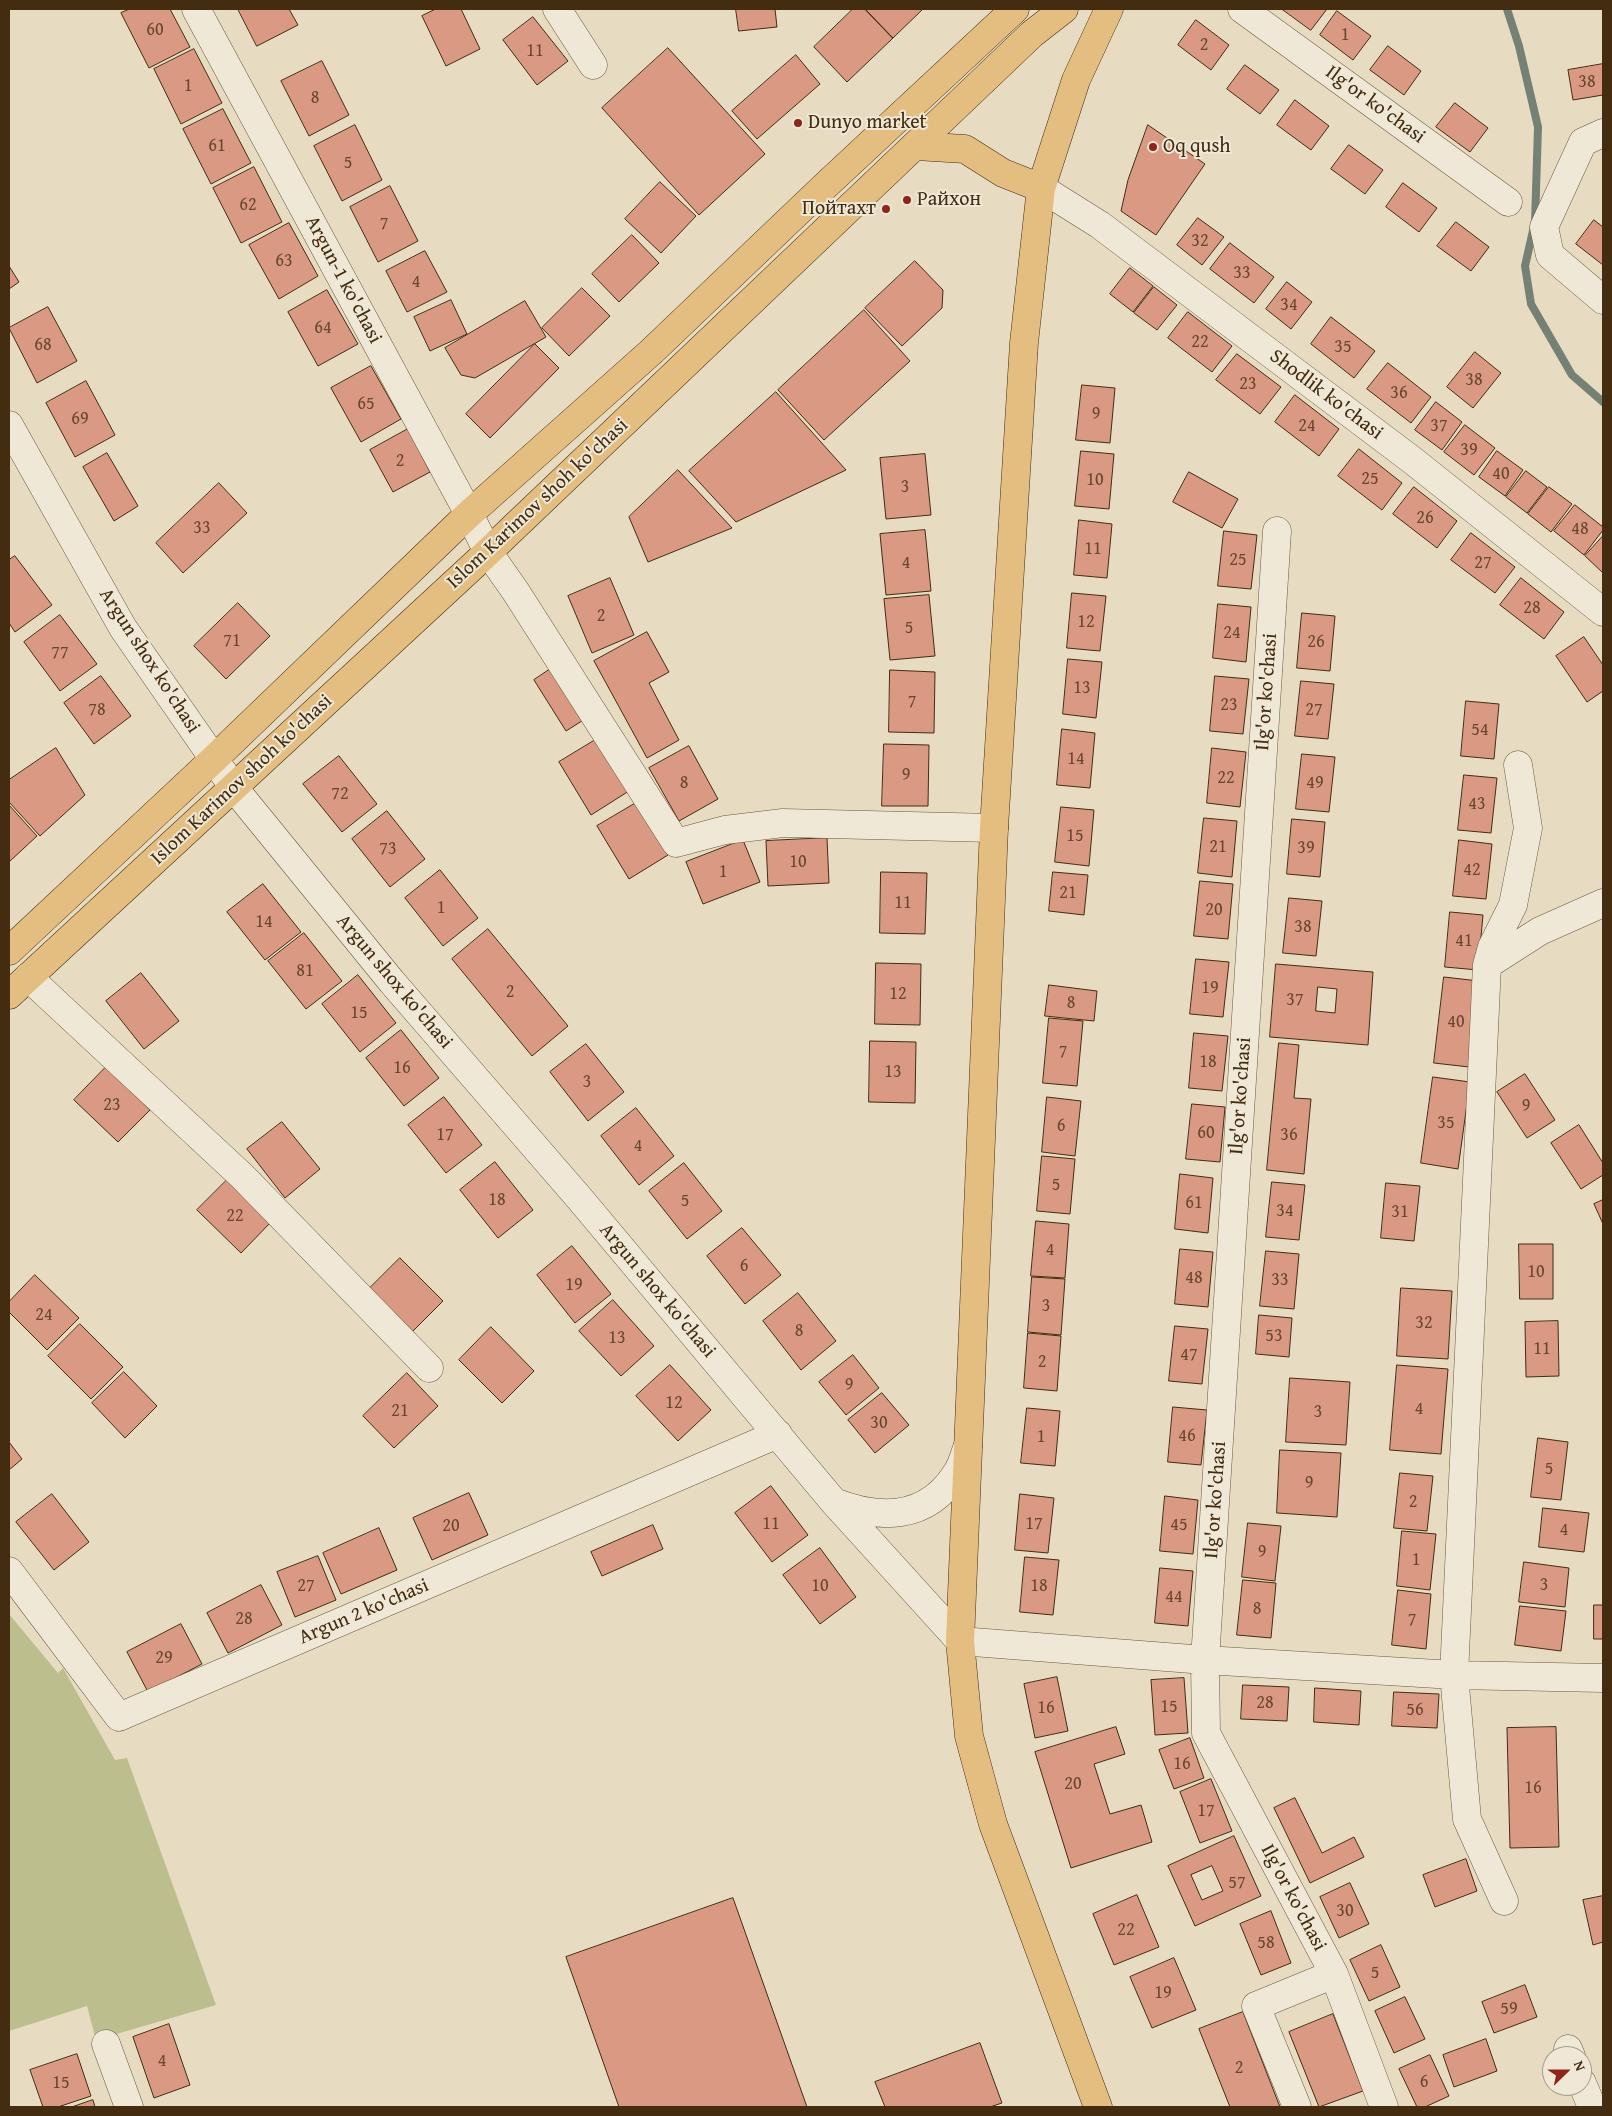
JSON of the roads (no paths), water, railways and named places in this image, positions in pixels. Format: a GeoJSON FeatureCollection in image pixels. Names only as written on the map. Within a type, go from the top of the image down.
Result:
{"type":"FeatureCollection","features":[{"type":"Feature","properties":{"kind":"main road","name":"Islom Karimov shoh ko'chasi"},"geometry":{"type":"LineString","coordinates":[[9,950],[214,759],[469,514],[651,352],[825,186],[1016,9]]}},
{"type":"Feature","properties":{"kind":"main road","name":"Islom Karimov shoh ko'chasi"},"geometry":{"type":"LineString","coordinates":[[18,986],[488,552],[1032,34],[1064,9]]}},
{"type":"Feature","properties":{"kind":"main road"},"geometry":{"type":"LineString","coordinates":[[1098,2107],[985,1798],[969,1736],[960,1641],[994,828],[1024,343],[1041,188],[1076,80],[1109,9]]}},
{"type":"Feature","properties":{"kind":"main road"},"geometry":{"type":"LineString","coordinates":[[1092,45],[1122,9]]}},
{"type":"Feature","properties":{"kind":"main road"},"geometry":{"type":"LineString","coordinates":[[916,146],[965,149],[1003,173],[1041,188]]}},
{"type":"Feature","properties":{"kind":"street","name":"Argun-1 ko'chasi"},"geometry":{"type":"LineString","coordinates":[[196,9],[488,552],[516,592],[676,843],[725,830],[783,823],[994,828]]}},
{"type":"Feature","properties":{"kind":"street"},"geometry":{"type":"LineString","coordinates":[[558,9],[593,65]]}},
{"type":"Feature","properties":{"kind":"street","name":"Ilg'or ko'chasi"},"geometry":{"type":"LineString","coordinates":[[1242,9],[1508,202]]}},
{"type":"Feature","properties":{"kind":"street"},"geometry":{"type":"LineString","coordinates":[[1603,133],[1583,142],[1544,226],[1550,255],[1603,300]]}},
{"type":"Feature","properties":{"kind":"street","name":"Shodlik ko'chasi"},"geometry":{"type":"LineString","coordinates":[[1041,188],[1108,231],[1412,460],[1603,612]]}},
{"type":"Feature","properties":{"kind":"street","name":"Argun shox ko'chasi"},"geometry":{"type":"LineString","coordinates":[[9,426],[123,628],[234,788],[392,982],[586,1207],[833,1501],[960,1641]]}},
{"type":"Feature","properties":{"kind":"street","name":"Ilg'or ko'chasi"},"geometry":{"type":"LineString","coordinates":[[1277,531],[1206,1660],[1206,1733],[1334,1974],[1384,2107]]}},
{"type":"Feature","properties":{"kind":"street"},"geometry":{"type":"LineString","coordinates":[[1504,1901],[1467,1819],[1454,1675],[1487,965],[1492,947],[1513,905],[1528,828],[1518,765]]}},
{"type":"Feature","properties":{"kind":"street"},"geometry":{"type":"LineString","coordinates":[[1487,965],[1540,931],[1603,904]]}},
{"type":"Feature","properties":{"kind":"street"},"geometry":{"type":"LineString","coordinates":[[18,986],[242,1176],[429,1368]]}},
{"type":"Feature","properties":{"kind":"street","name":"Argun 2 ko'chasi"},"geometry":{"type":"LineString","coordinates":[[9,1571],[119,1718],[778,1434]]}},
{"type":"Feature","properties":{"kind":"street"},"geometry":{"type":"LineString","coordinates":[[833,1501],[852,1509],[892,1514],[911,1510],[926,1504],[942,1493],[958,1472],[968,1444]]}},
{"type":"Feature","properties":{"kind":"street"},"geometry":{"type":"LineString","coordinates":[[960,1641],[1206,1660],[1454,1675],[1603,1678]]}},
{"type":"Feature","properties":{"kind":"street"},"geometry":{"type":"LineString","coordinates":[[1297,2107],[1256,2006],[1334,1974]]}},
{"type":"Feature","properties":{"kind":"street"},"geometry":{"type":"LineString","coordinates":[[106,2044],[129,2107]]}},
{"type":"Feature","properties":{"kind":"waterway"},"geometry":{"type":"LineString","coordinates":[[1507,9],[1519,46],[1538,127],[1535,222],[1525,266],[1531,304],[1572,375],[1603,402]]}},
{"type":"Feature","properties":{"kind":"place","name":"Dunyo market"},"geometry":{"type":"Point","coordinates":[798,123]}},
{"type":"Feature","properties":{"kind":"place","name":"Oq qush"},"geometry":{"type":"Point","coordinates":[1153,147]}},
{"type":"Feature","properties":{"kind":"place","name":"Райхон"},"geometry":{"type":"Point","coordinates":[907,200]}},
{"type":"Feature","properties":{"kind":"place","name":"Пойтахт"},"geometry":{"type":"Point","coordinates":[886,209]}}]}
